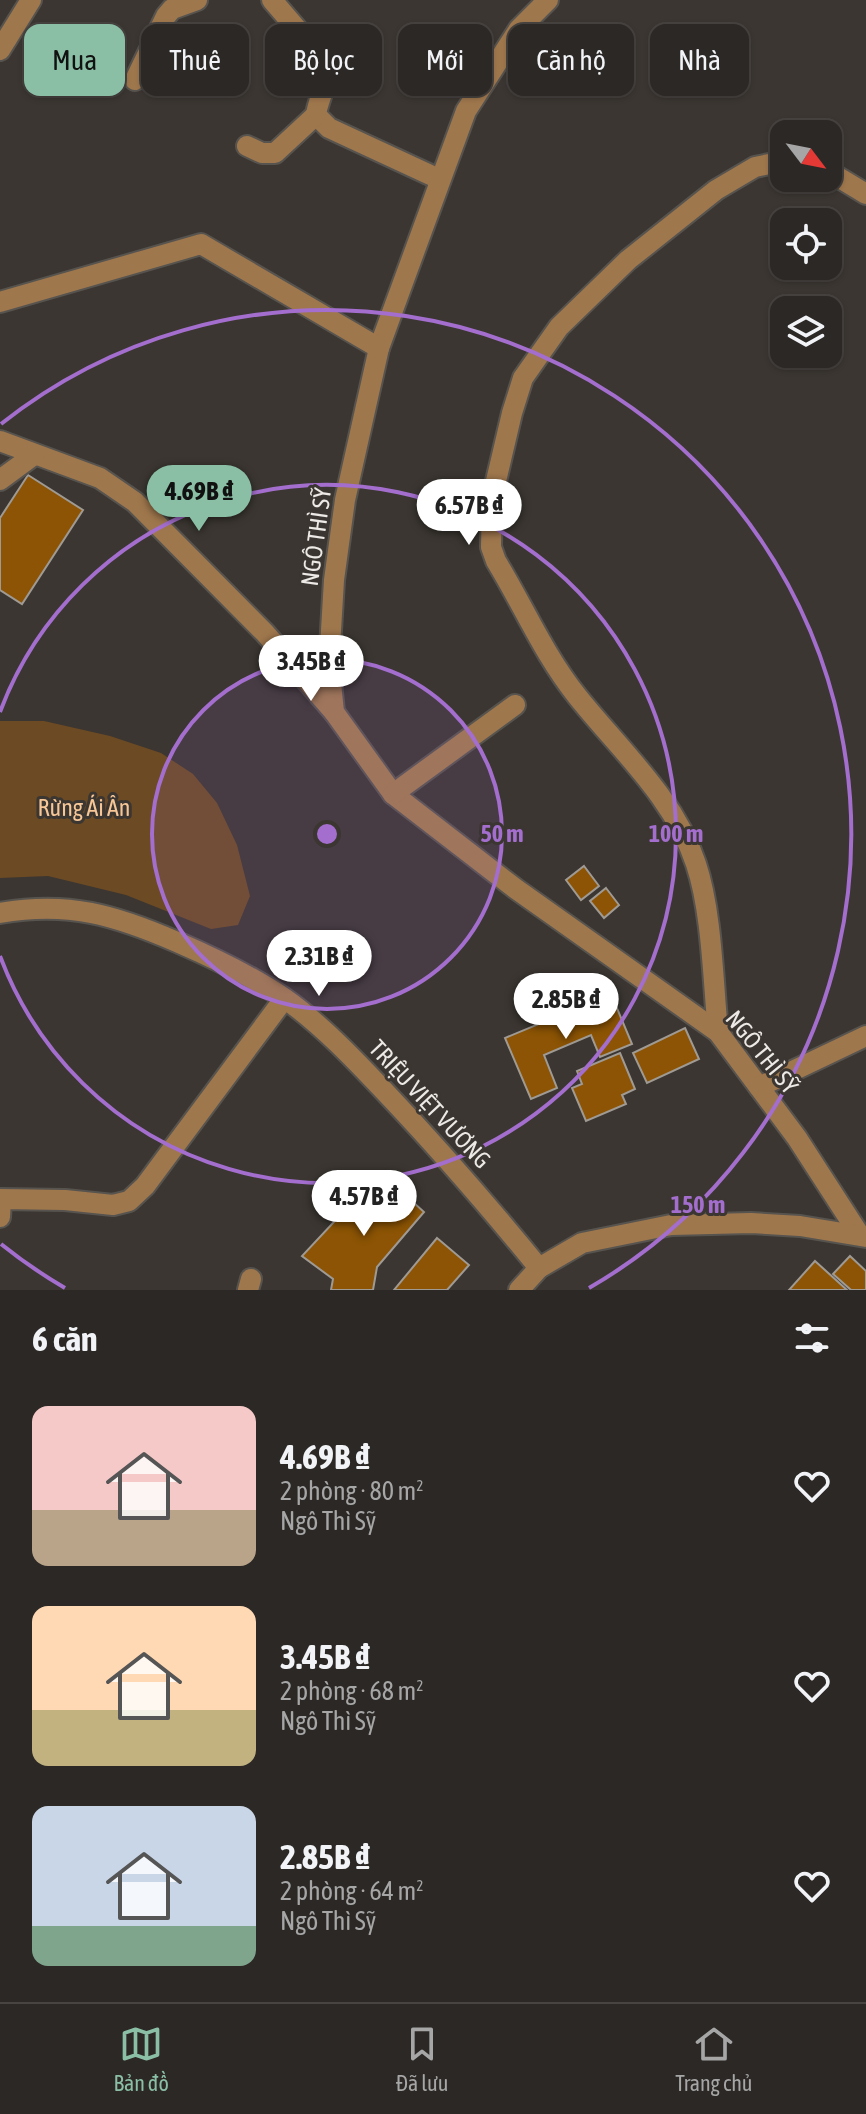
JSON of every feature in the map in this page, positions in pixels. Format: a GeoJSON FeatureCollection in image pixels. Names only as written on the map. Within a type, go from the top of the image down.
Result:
{"type":"FeatureCollection","features":[{"type":"Feature","properties":{"kind":"street"},"geometry":{"type":"LineString","coordinates":[[0,50],[31,0]]}},
{"type":"Feature","properties":{"kind":"street"},"geometry":{"type":"LineString","coordinates":[[135,80],[166,16],[172,9],[197,0]]}},
{"type":"Feature","properties":{"kind":"street"},"geometry":{"type":"LineString","coordinates":[[247,146],[262,153],[275,153],[316,115],[329,73],[327,64],[272,0]]}},
{"type":"Feature","properties":{"kind":"street","name":"NGÔ THÌ SỸ"},"geometry":{"type":"LineString","coordinates":[[547,0],[519,29],[466,111],[379,348],[345,500],[334,580],[329,664],[334,712],[393,794],[516,889],[718,1032],[797,1138],[863,1236]]}},
{"type":"Feature","properties":{"kind":"street"},"geometry":{"type":"LineString","coordinates":[[316,115],[329,128],[439,179]]}},
{"type":"Feature","properties":{"kind":"street"},"geometry":{"type":"LineString","coordinates":[[718,1032],[696,864],[677,824],[642,770],[575,694],[496,561],[491,547],[492,498],[523,378],[559,327],[628,260],[716,190],[755,167],[770,164]]}},
{"type":"Feature","properties":{"kind":"street"},"geometry":{"type":"LineString","coordinates":[[842,178],[866,194]]}},
{"type":"Feature","properties":{"kind":"street"},"geometry":{"type":"LineString","coordinates":[[0,302],[201,244],[379,348]]}},
{"type":"Feature","properties":{"kind":"street"},"geometry":{"type":"LineString","coordinates":[[0,441],[100,478],[135,502],[265,633],[334,712]]}},
{"type":"Feature","properties":{"kind":"street"},"geometry":{"type":"LineString","coordinates":[[0,480],[34,455]]}},
{"type":"Feature","properties":{"kind":"street"},"geometry":{"type":"LineString","coordinates":[[393,794],[515,705]]}},
{"type":"Feature","properties":{"kind":"street","name":"TRIỆU VIỆT VƯƠNG"},"geometry":{"type":"LineString","coordinates":[[0,913],[31,908],[86,910],[143,928],[221,961],[284,999],[347,1052],[422,1131],[539,1268]]}},
{"type":"Feature","properties":{"kind":"street"},"geometry":{"type":"LineString","coordinates":[[0,1217],[1,1199],[65,1200],[113,1205],[129,1201],[151,1178],[284,999]]}},
{"type":"Feature","properties":{"kind":"street"},"geometry":{"type":"LineString","coordinates":[[759,1087],[866,1036]]}},
{"type":"Feature","properties":{"kind":"street"},"geometry":{"type":"LineString","coordinates":[[519,1290],[539,1268],[582,1243],[671,1225],[751,1223],[800,1226],[863,1236]]}},
{"type":"Feature","properties":{"kind":"green space","name":"Rừng Ái Ân"},"geometry":{"type":"Polygon","coordinates":[[[0,721],[44,721],[110,736],[161,753],[193,774],[217,803],[237,845],[250,896],[238,925],[211,929],[126,895],[48,876],[0,878],[0,721]]]}},
{"type":"Feature","properties":{"kind":"building"},"geometry":{"type":"Polygon","coordinates":[[[28,475],[83,510],[22,604],[0,590],[0,518],[28,475]]]}},
{"type":"Feature","properties":{"kind":"building"},"geometry":{"type":"Polygon","coordinates":[[[584,866],[599,886],[581,900],[566,880],[584,866]]]}},
{"type":"Feature","properties":{"kind":"building"},"geometry":{"type":"Polygon","coordinates":[[[606,888],[619,905],[604,918],[590,901],[606,888]]]}},
{"type":"Feature","properties":{"kind":"building"},"geometry":{"type":"Polygon","coordinates":[[[611,994],[632,1044],[600,1057],[591,1035],[544,1055],[557,1088],[531,1099],[505,1038],[611,994]]]}},
{"type":"Feature","properties":{"kind":"building"},"geometry":{"type":"Polygon","coordinates":[[[685,1028],[699,1059],[647,1083],[633,1053],[685,1028]]]}},
{"type":"Feature","properties":{"kind":"building"},"geometry":{"type":"Polygon","coordinates":[[[620,1053],[635,1089],[622,1095],[626,1104],[586,1121],[572,1088],[582,1084],[577,1071],[620,1053]]]}},
{"type":"Feature","properties":{"kind":"building"},"geometry":{"type":"Polygon","coordinates":[[[390,1181],[424,1212],[377,1267],[373,1290],[331,1290],[333,1279],[302,1256],[362,1192],[371,1200],[390,1181]]]}},
{"type":"Feature","properties":{"kind":"building"},"geometry":{"type":"Polygon","coordinates":[[[437,1238],[469,1265],[447,1290],[394,1290],[437,1238]]]}},
{"type":"Feature","properties":{"kind":"building"},"geometry":{"type":"Polygon","coordinates":[[[850,1256],[866,1271],[866,1290],[851,1290],[833,1274],[850,1256]]]}},
{"type":"Feature","properties":{"kind":"building"},"geometry":{"type":"Polygon","coordinates":[[[815,1261],[847,1290],[789,1290],[815,1261]]]}}]}
